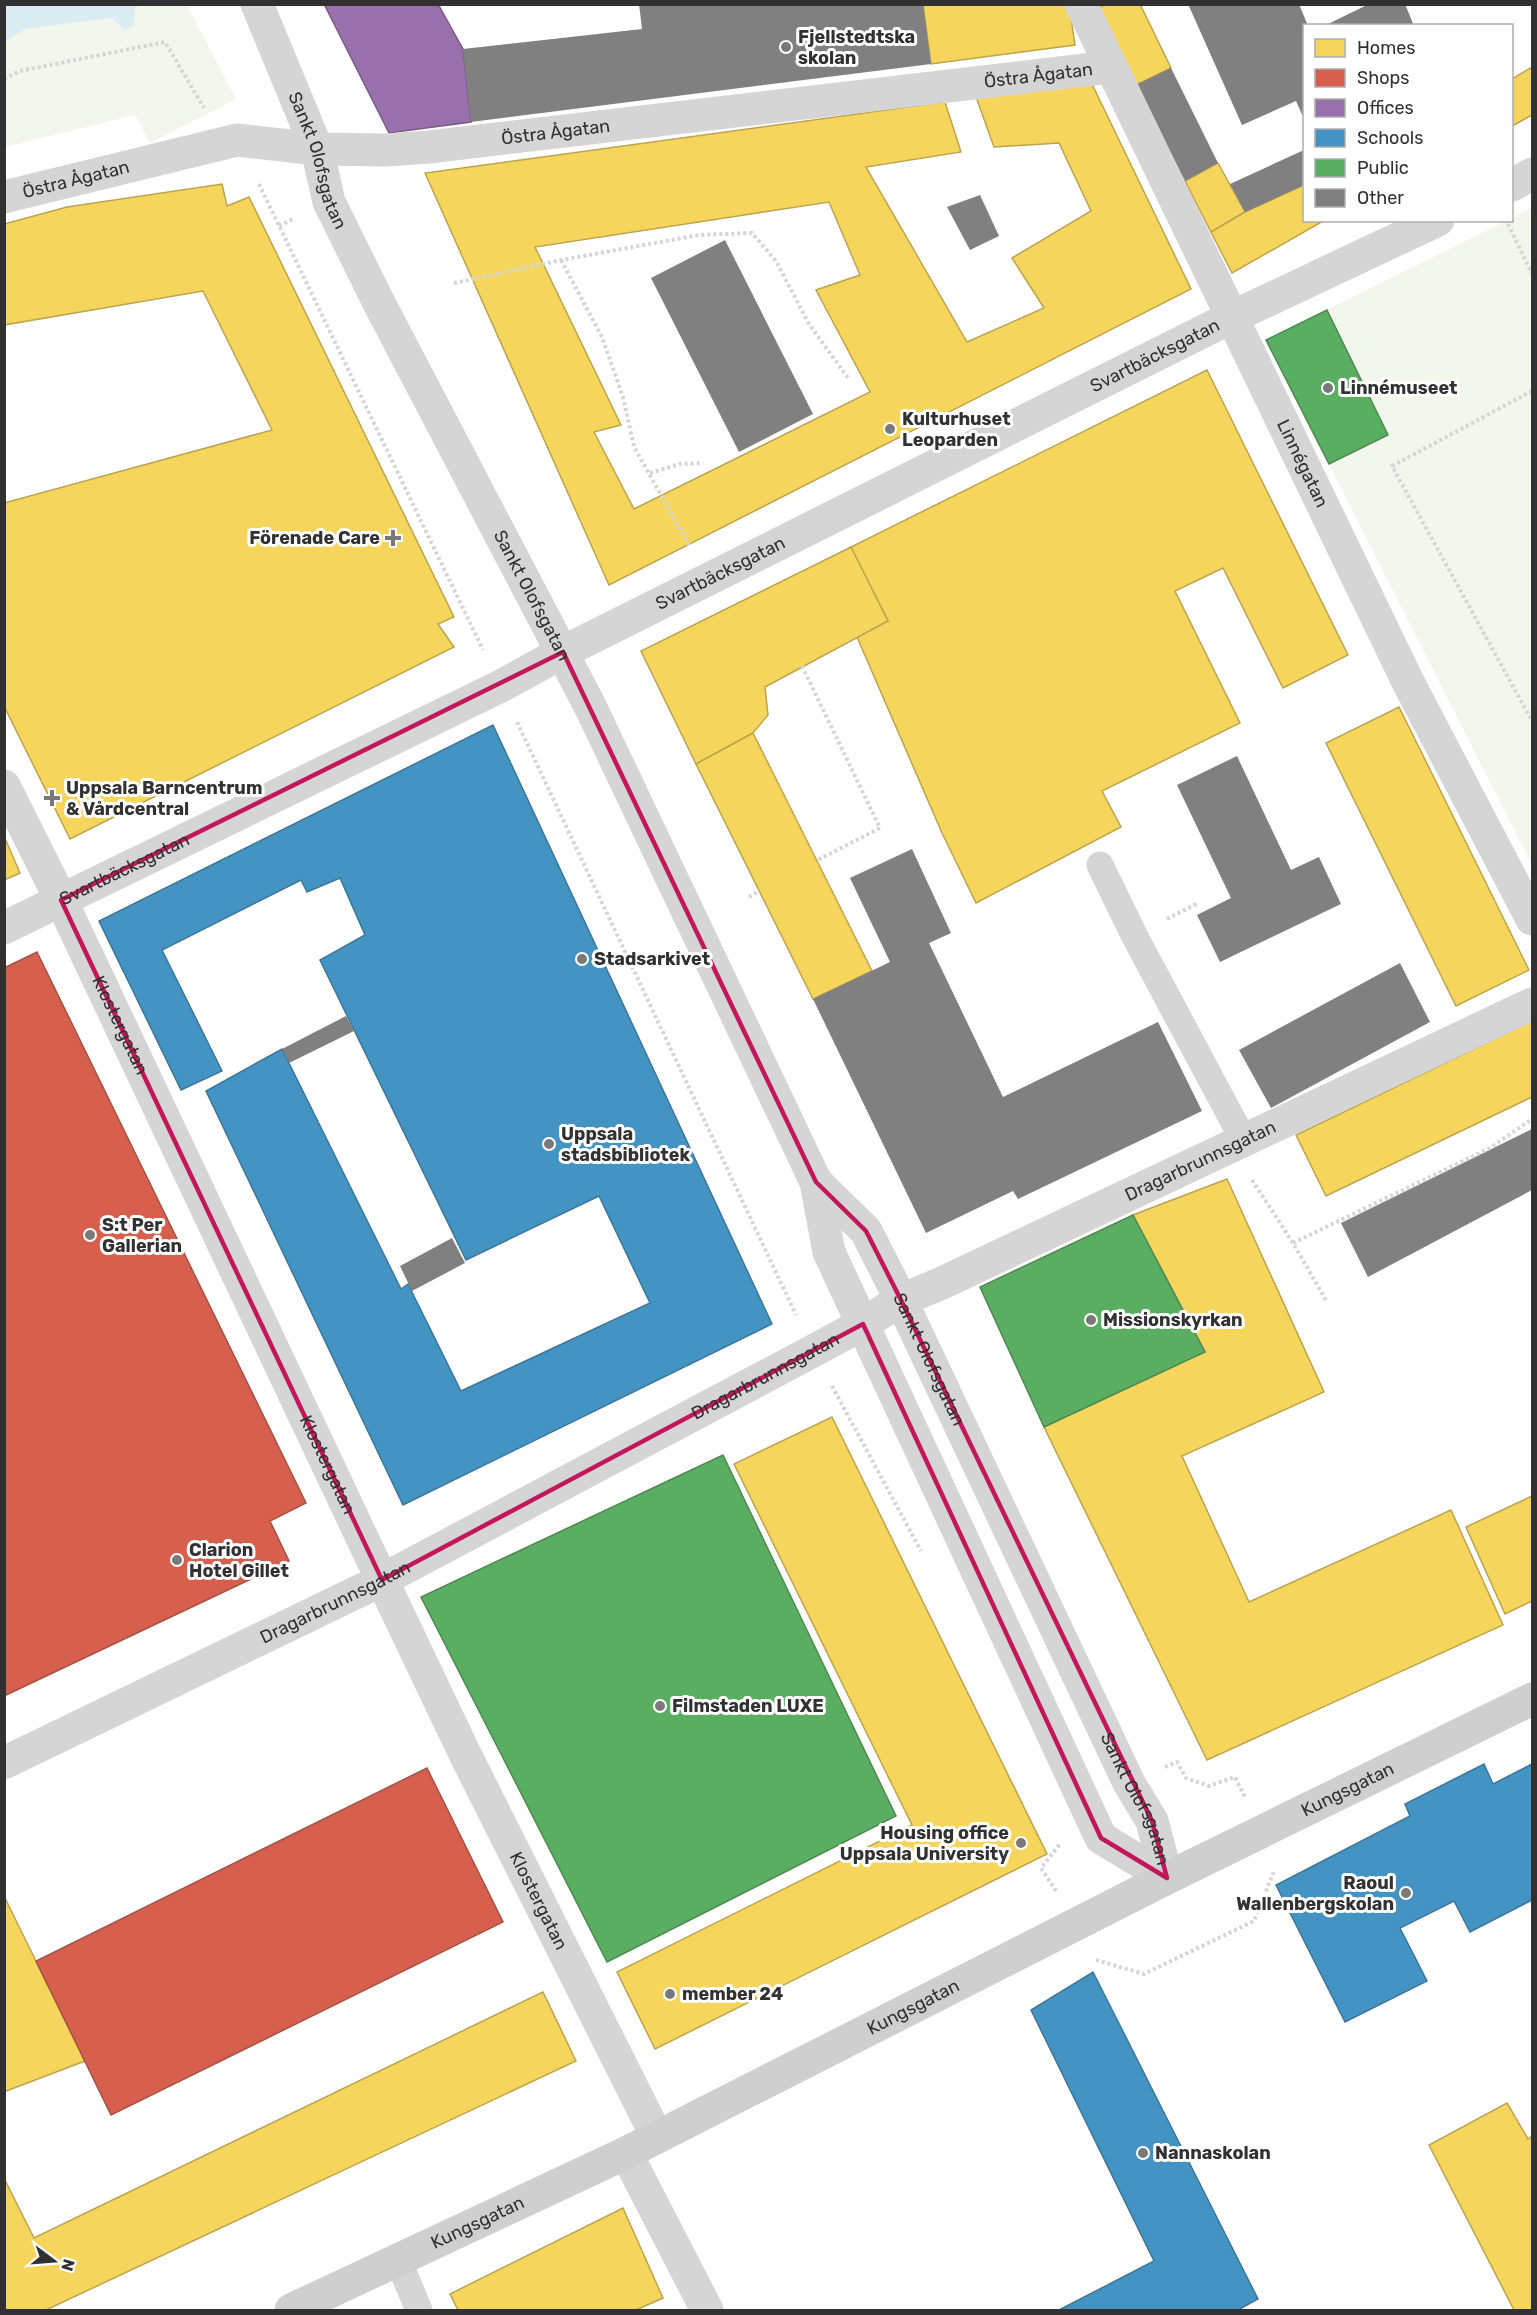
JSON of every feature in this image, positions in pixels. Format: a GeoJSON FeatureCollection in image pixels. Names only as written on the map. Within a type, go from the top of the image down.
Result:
{"type":"FeatureCollection","features":[{"type":"Feature","properties":{"kind":"main road","name":"Kungsgatan"},"geometry":{"type":"LineString","coordinates":[[291,2310],[626,2153],[1167,1878],[1533,1699]]}},
{"type":"Feature","properties":{"kind":"street","name":"Linnégatan"},"geometry":{"type":"LineString","coordinates":[[1081,4],[1230,318],[1408,682],[1533,920]]}},
{"type":"Feature","properties":{"kind":"street","name":"Sankt Olofsgatan"},"geometry":{"type":"LineString","coordinates":[[257,5],[317,149],[329,202],[563,652],[816,1182],[829,1252],[1101,1838],[1167,1878]]}},
{"type":"Feature","properties":{"kind":"street","name":"Östra Ågatan"},"geometry":{"type":"LineString","coordinates":[[4,197],[237,140],[317,149],[385,150],[429,147],[1110,67]]}},
{"type":"Feature","properties":{"kind":"street"},"geometry":{"type":"LineString","coordinates":[[1513,184],[1533,174]]}},
{"type":"Feature","properties":{"kind":"street","name":"Svartbäcksgatan"},"geometry":{"type":"LineString","coordinates":[[4,928],[501,686],[563,652],[1230,318],[1434,222]]}},
{"type":"Feature","properties":{"kind":"street","name":"Klostergatan"},"geometry":{"type":"LineString","coordinates":[[4,786],[61,900],[464,1752],[657,2137]]}},
{"type":"Feature","properties":{"kind":"street","name":"Dragarbrunnsgatan"},"geometry":{"type":"LineString","coordinates":[[4,1763],[382,1580],[813,1351],[901,1300],[940,1284],[1533,1004]]}},
{"type":"Feature","properties":{"kind":"street","name":"Sankt Olofsgatan"},"geometry":{"type":"LineString","coordinates":[[816,1182],[866,1232],[901,1300],[1129,1783],[1152,1821],[1167,1878]]}},
{"type":"Feature","properties":{"kind":"street"},"geometry":{"type":"LineString","coordinates":[[626,2153],[707,2310]]}},
{"type":"Feature","properties":{"kind":"lane"},"geometry":{"type":"LineString","coordinates":[[1100,865],[1237,1144]]}},
{"type":"Feature","properties":{"kind":"lane"},"geometry":{"type":"LineString","coordinates":[[398,2260],[419,2310]]}},
{"type":"Feature","properties":{"kind":"path"},"geometry":{"type":"LineString","coordinates":[[4,79],[20,72],[165,42],[203,107],[237,140],[501,686],[813,1351]]}},
{"type":"Feature","properties":{"kind":"path"},"geometry":{"type":"LineString","coordinates":[[1507,222],[1533,274]]}},
{"type":"Feature","properties":{"kind":"path"},"geometry":{"type":"LineString","coordinates":[[454,283],[561,260],[699,235],[752,233],[776,261],[809,324],[848,378]]}},
{"type":"Feature","properties":{"kind":"path"},"geometry":{"type":"LineString","coordinates":[[561,260],[602,337],[622,398],[634,447],[708,579]]}},
{"type":"Feature","properties":{"kind":"path"},"geometry":{"type":"LineString","coordinates":[[1533,391],[1392,466],[1533,721]]}},
{"type":"Feature","properties":{"kind":"path"},"geometry":{"type":"LineString","coordinates":[[650,473],[680,464],[704,463]]}},
{"type":"Feature","properties":{"kind":"path"},"geometry":{"type":"LineString","coordinates":[[802,666],[880,828],[816,861]]}},
{"type":"Feature","properties":{"kind":"path"},"geometry":{"type":"LineString","coordinates":[[749,897],[759,891]]}},
{"type":"Feature","properties":{"kind":"path"},"geometry":{"type":"LineString","coordinates":[[1293,1243],[1490,1148],[1533,1119]]}},
{"type":"Feature","properties":{"kind":"path"},"geometry":{"type":"LineString","coordinates":[[1237,1144],[1327,1302]]}},
{"type":"Feature","properties":{"kind":"path"},"geometry":{"type":"LineString","coordinates":[[1177,1761],[1186,1778],[1209,1786],[1235,1777]]}},
{"type":"Feature","properties":{"kind":"path"},"geometry":{"type":"LineString","coordinates":[[1144,1974],[1254,1921],[1277,1863]]}},
{"type":"Feature","properties":{"kind":"highlighted area"},"geometry":{"type":"Polygon","coordinates":[[[563,652],[816,1182],[866,1231],[901,1300],[1152,1821],[1167,1878],[1101,1838],[863,1324],[382,1580],[61,900],[563,652]]]}},
{"type":"Feature","properties":{"kind":"shaded area"},"geometry":{"type":"Polygon","coordinates":[[[4,5],[143,5],[135,8],[134,25],[125,30],[112,18],[26,29],[5,41],[4,5]]]}},
{"type":"Feature","properties":{"kind":"shaded area"},"geometry":{"type":"Polygon","coordinates":[[[143,5],[187,5],[236,99],[150,143],[135,115],[5,147],[4,41],[26,29],[113,18],[125,30],[135,8],[143,5]]]}},
{"type":"Feature","properties":{"kind":"shaded area"},"geometry":{"type":"Polygon","coordinates":[[[1532,207],[1532,865],[1266,340],[1504,222],[1513,222],[1513,217],[1532,207]]]}},
{"type":"Feature","properties":{"kind":"building: Homes"},"geometry":{"type":"Polygon","coordinates":[[[923,4],[1069,4],[1075,45],[931,64],[923,4]]]}},
{"type":"Feature","properties":{"kind":"building: Homes"},"geometry":{"type":"Polygon","coordinates":[[[1106,4],[1140,4],[1171,68],[1136,85],[1098,8],[1106,4]]]}},
{"type":"Feature","properties":{"kind":"building: Homes"},"geometry":{"type":"Polygon","coordinates":[[[1532,67],[1532,115],[1513,125],[1513,78],[1532,67]]]}},
{"type":"Feature","properties":{"kind":"building: Homes"},"geometry":{"type":"Polygon","coordinates":[[[1091,82],[1191,289],[609,585],[425,173],[945,102],[961,152],[866,167],[967,342],[1044,308],[1012,258],[1091,211],[1059,143],[994,147],[975,94],[1091,82]],[[829,202],[535,247],[621,425],[594,432],[634,509],[870,392],[816,290],[860,275],[829,202]]]}},
{"type":"Feature","properties":{"kind":"building: Homes"},"geometry":{"type":"Polygon","coordinates":[[[1218,163],[1245,212],[1211,232],[1185,181],[1218,163]]]}},
{"type":"Feature","properties":{"kind":"building: Homes"},"geometry":{"type":"Polygon","coordinates":[[[222,184],[227,206],[249,197],[454,617],[438,624],[454,647],[70,839],[4,706],[4,503],[272,430],[203,291],[4,325],[4,224],[67,207],[222,184]]]}},
{"type":"Feature","properties":{"kind":"building: Homes"},"geometry":{"type":"Polygon","coordinates":[[[1303,185],[1303,222],[1321,222],[1232,273],[1211,232],[1245,212],[1303,185]]]}},
{"type":"Feature","properties":{"kind":"building: Homes"},"geometry":{"type":"Polygon","coordinates":[[[1207,370],[1348,655],[1283,688],[1223,568],[1175,591],[1240,723],[1102,791],[1121,827],[976,903],[942,833],[857,637],[888,621],[851,547],[1207,370]]]}},
{"type":"Feature","properties":{"kind":"building: Homes"},"geometry":{"type":"Polygon","coordinates":[[[851,547],[888,621],[765,687],[768,715],[753,733],[696,764],[641,651],[851,547]]]}},
{"type":"Feature","properties":{"kind":"building: Homes"},"geometry":{"type":"Polygon","coordinates":[[[1399,707],[1529,970],[1456,1006],[1326,743],[1399,707]]]}},
{"type":"Feature","properties":{"kind":"building: Homes"},"geometry":{"type":"Polygon","coordinates":[[[753,733],[872,971],[813,999],[696,764],[753,733]]]}},
{"type":"Feature","properties":{"kind":"building: Homes"},"geometry":{"type":"Polygon","coordinates":[[[4,836],[20,873],[4,880],[4,836]]]}},
{"type":"Feature","properties":{"kind":"building: Homes"},"geometry":{"type":"Polygon","coordinates":[[[1532,1021],[1532,1097],[1326,1196],[1296,1135],[1532,1021]]]}},
{"type":"Feature","properties":{"kind":"building: Homes"},"geometry":{"type":"Polygon","coordinates":[[[1227,1179],[1324,1392],[1182,1456],[1249,1602],[1451,1510],[1503,1625],[1207,1760],[1044,1427],[1205,1352],[1133,1215],[1227,1179]]]}},
{"type":"Feature","properties":{"kind":"building: Homes"},"geometry":{"type":"Polygon","coordinates":[[[832,1417],[1047,1854],[655,2049],[617,1972],[912,1825],[734,1464],[832,1417]]]}},
{"type":"Feature","properties":{"kind":"building: Homes"},"geometry":{"type":"Polygon","coordinates":[[[1532,1496],[1532,1601],[1505,1614],[1466,1527],[1532,1496]]]}},
{"type":"Feature","properties":{"kind":"building: Homes"},"geometry":{"type":"Polygon","coordinates":[[[4,1896],[85,2061],[4,2092],[4,1896]]]}},
{"type":"Feature","properties":{"kind":"building: Homes"},"geometry":{"type":"Polygon","coordinates":[[[543,1992],[576,2061],[46,2310],[4,2310],[4,2178],[34,2238],[543,1992]]]}},
{"type":"Feature","properties":{"kind":"building: Homes"},"geometry":{"type":"Polygon","coordinates":[[[1507,2103],[1528,2139],[1532,2136],[1532,2310],[1514,2310],[1429,2145],[1507,2103]]]}},
{"type":"Feature","properties":{"kind":"building: Homes"},"geometry":{"type":"Polygon","coordinates":[[[623,2208],[663,2298],[636,2310],[458,2310],[450,2294],[623,2208]]]}},
{"type":"Feature","properties":{"kind":"building: Shops","name":"S:t Per Gallerian"},"geometry":{"type":"Polygon","coordinates":[[[37,952],[306,1503],[270,1521],[289,1561],[4,1696],[4,968],[37,952]]]}},
{"type":"Feature","properties":{"kind":"building: Shops"},"geometry":{"type":"Polygon","coordinates":[[[427,1768],[503,1922],[111,2115],[36,1961],[427,1768]]]}},
{"type":"Feature","properties":{"kind":"building: Offices"},"geometry":{"type":"Polygon","coordinates":[[[324,4],[438,4],[463,49],[471,122],[389,133],[324,4]]]}},
{"type":"Feature","properties":{"kind":"building: Schools","name":"Uppsala stadsbibliotek"},"geometry":{"type":"Polygon","coordinates":[[[493,725],[772,1324],[403,1505],[206,1091],[282,1049],[401,1289],[408,1284],[461,1391],[650,1303],[599,1196],[466,1260],[320,960],[365,935],[340,878],[307,892],[301,880],[162,950],[222,1071],[181,1090],[99,921],[493,725]]]}},
{"type":"Feature","properties":{"kind":"building: Schools","name":"Raoul Wallenbergskolan"},"geometry":{"type":"Polygon","coordinates":[[[1484,1764],[1493,1784],[1532,1764],[1532,1900],[1470,1932],[1454,1901],[1400,1928],[1427,1981],[1345,2022],[1276,1885],[1410,1816],[1405,1804],[1484,1764]]]}},
{"type":"Feature","properties":{"kind":"building: Schools","name":"Nannaskolan"},"geometry":{"type":"Polygon","coordinates":[[[1093,1972],[1258,2299],[1238,2310],[1059,2310],[1154,2261],[1031,2010],[1093,1972]]]}},
{"type":"Feature","properties":{"kind":"building: Public","name":"Linnémuseet"},"geometry":{"type":"Polygon","coordinates":[[[1327,310],[1388,435],[1329,464],[1266,340],[1327,310]]]}},
{"type":"Feature","properties":{"kind":"building: Public","name":"Missionskyrkan"},"geometry":{"type":"Polygon","coordinates":[[[1133,1215],[1205,1352],[1044,1427],[980,1287],[1133,1215]]]}},
{"type":"Feature","properties":{"kind":"building: Public","name":"Filmstaden LUXE"},"geometry":{"type":"Polygon","coordinates":[[[723,1455],[896,1816],[607,1962],[421,1597],[723,1455]]]}},
{"type":"Feature","properties":{"kind":"building: Other","name":"Fjellstedtska skolan"},"geometry":{"type":"Polygon","coordinates":[[[639,4],[923,4],[931,64],[471,122],[463,49],[642,29],[639,4]]]}},
{"type":"Feature","properties":{"kind":"building: Other"},"geometry":{"type":"Polygon","coordinates":[[[1188,4],[1299,4],[1307,24],[1303,24],[1303,117],[1296,101],[1242,125],[1188,4]]]}},
{"type":"Feature","properties":{"kind":"building: Other"},"geometry":{"type":"Polygon","coordinates":[[[1369,4],[1405,4],[1413,24],[1328,24],[1369,4]]]}},
{"type":"Feature","properties":{"kind":"building: Other"},"geometry":{"type":"Polygon","coordinates":[[[1171,68],[1218,163],[1185,181],[1136,85],[1171,68]]]}},
{"type":"Feature","properties":{"kind":"building: Other"},"geometry":{"type":"Polygon","coordinates":[[[1303,150],[1303,185],[1245,212],[1230,184],[1303,150]]]}},
{"type":"Feature","properties":{"kind":"building: Other"},"geometry":{"type":"Polygon","coordinates":[[[980,195],[999,236],[970,250],[947,207],[980,195]]]}},
{"type":"Feature","properties":{"kind":"building: Other"},"geometry":{"type":"Polygon","coordinates":[[[725,240],[813,414],[739,452],[651,278],[725,240]]]}},
{"type":"Feature","properties":{"kind":"building: Other"},"geometry":{"type":"Polygon","coordinates":[[[1237,756],[1291,870],[1319,857],[1341,904],[1220,962],[1197,915],[1231,898],[1177,785],[1237,756]]]}},
{"type":"Feature","properties":{"kind":"building: Other"},"geometry":{"type":"Polygon","coordinates":[[[912,849],[951,933],[929,943],[1003,1097],[1158,1022],[1202,1111],[1018,1199],[1013,1191],[926,1233],[813,999],[890,962],[850,878],[912,849]]]}},
{"type":"Feature","properties":{"kind":"building: Other"},"geometry":{"type":"Polygon","coordinates":[[[1400,963],[1430,1022],[1271,1108],[1239,1050],[1400,963]]]}},
{"type":"Feature","properties":{"kind":"building: Other"},"geometry":{"type":"Polygon","coordinates":[[[346,1016],[354,1031],[289,1063],[282,1049],[346,1016]]]}},
{"type":"Feature","properties":{"kind":"building: Other"},"geometry":{"type":"Polygon","coordinates":[[[1532,1129],[1532,1190],[1368,1277],[1341,1223],[1532,1129]]]}},
{"type":"Feature","properties":{"kind":"building: Other"},"geometry":{"type":"Polygon","coordinates":[[[452,1238],[465,1263],[412,1291],[400,1266],[452,1238]]]}},
{"type":"Feature","properties":{"kind":"place","name":"Fjellstedtska skolan"},"geometry":{"type":"Point","coordinates":[786,47]}},
{"type":"Feature","properties":{"kind":"place","name":"Linnémuseet"},"geometry":{"type":"Point","coordinates":[1328,388]}},
{"type":"Feature","properties":{"kind":"place","name":"Kulturhuset Leoparden"},"geometry":{"type":"Point","coordinates":[890,429]}},
{"type":"Feature","properties":{"kind":"place","name":"Förenade Care"},"geometry":{"type":"Point","coordinates":[393,538]}},
{"type":"Feature","properties":{"kind":"place","name":"Uppsala Barncentrum & Vårdcentral"},"geometry":{"type":"Point","coordinates":[52,798]}},
{"type":"Feature","properties":{"kind":"place","name":"Stadsarkivet"},"geometry":{"type":"Point","coordinates":[582,959]}},
{"type":"Feature","properties":{"kind":"place","name":"Uppsala stadsbibliotek"},"geometry":{"type":"Point","coordinates":[549,1144]}},
{"type":"Feature","properties":{"kind":"place","name":"S:t Per Gallerian"},"geometry":{"type":"Point","coordinates":[90,1235]}},
{"type":"Feature","properties":{"kind":"place","name":"Missionskyrkan"},"geometry":{"type":"Point","coordinates":[1091,1320]}},
{"type":"Feature","properties":{"kind":"place","name":"Clarion Hotel Gillet"},"geometry":{"type":"Point","coordinates":[177,1560]}},
{"type":"Feature","properties":{"kind":"place","name":"Filmstaden LUXE"},"geometry":{"type":"Point","coordinates":[660,1706]}},
{"type":"Feature","properties":{"kind":"place","name":"Housing office Uppsala University"},"geometry":{"type":"Point","coordinates":[1021,1843]}},
{"type":"Feature","properties":{"kind":"place","name":"Raoul Wallenbergskolan"},"geometry":{"type":"Point","coordinates":[1406,1893]}},
{"type":"Feature","properties":{"kind":"place","name":"member 24"},"geometry":{"type":"Point","coordinates":[670,1994]}},
{"type":"Feature","properties":{"kind":"place","name":"Nannaskolan"},"geometry":{"type":"Point","coordinates":[1143,2153]}}]}
